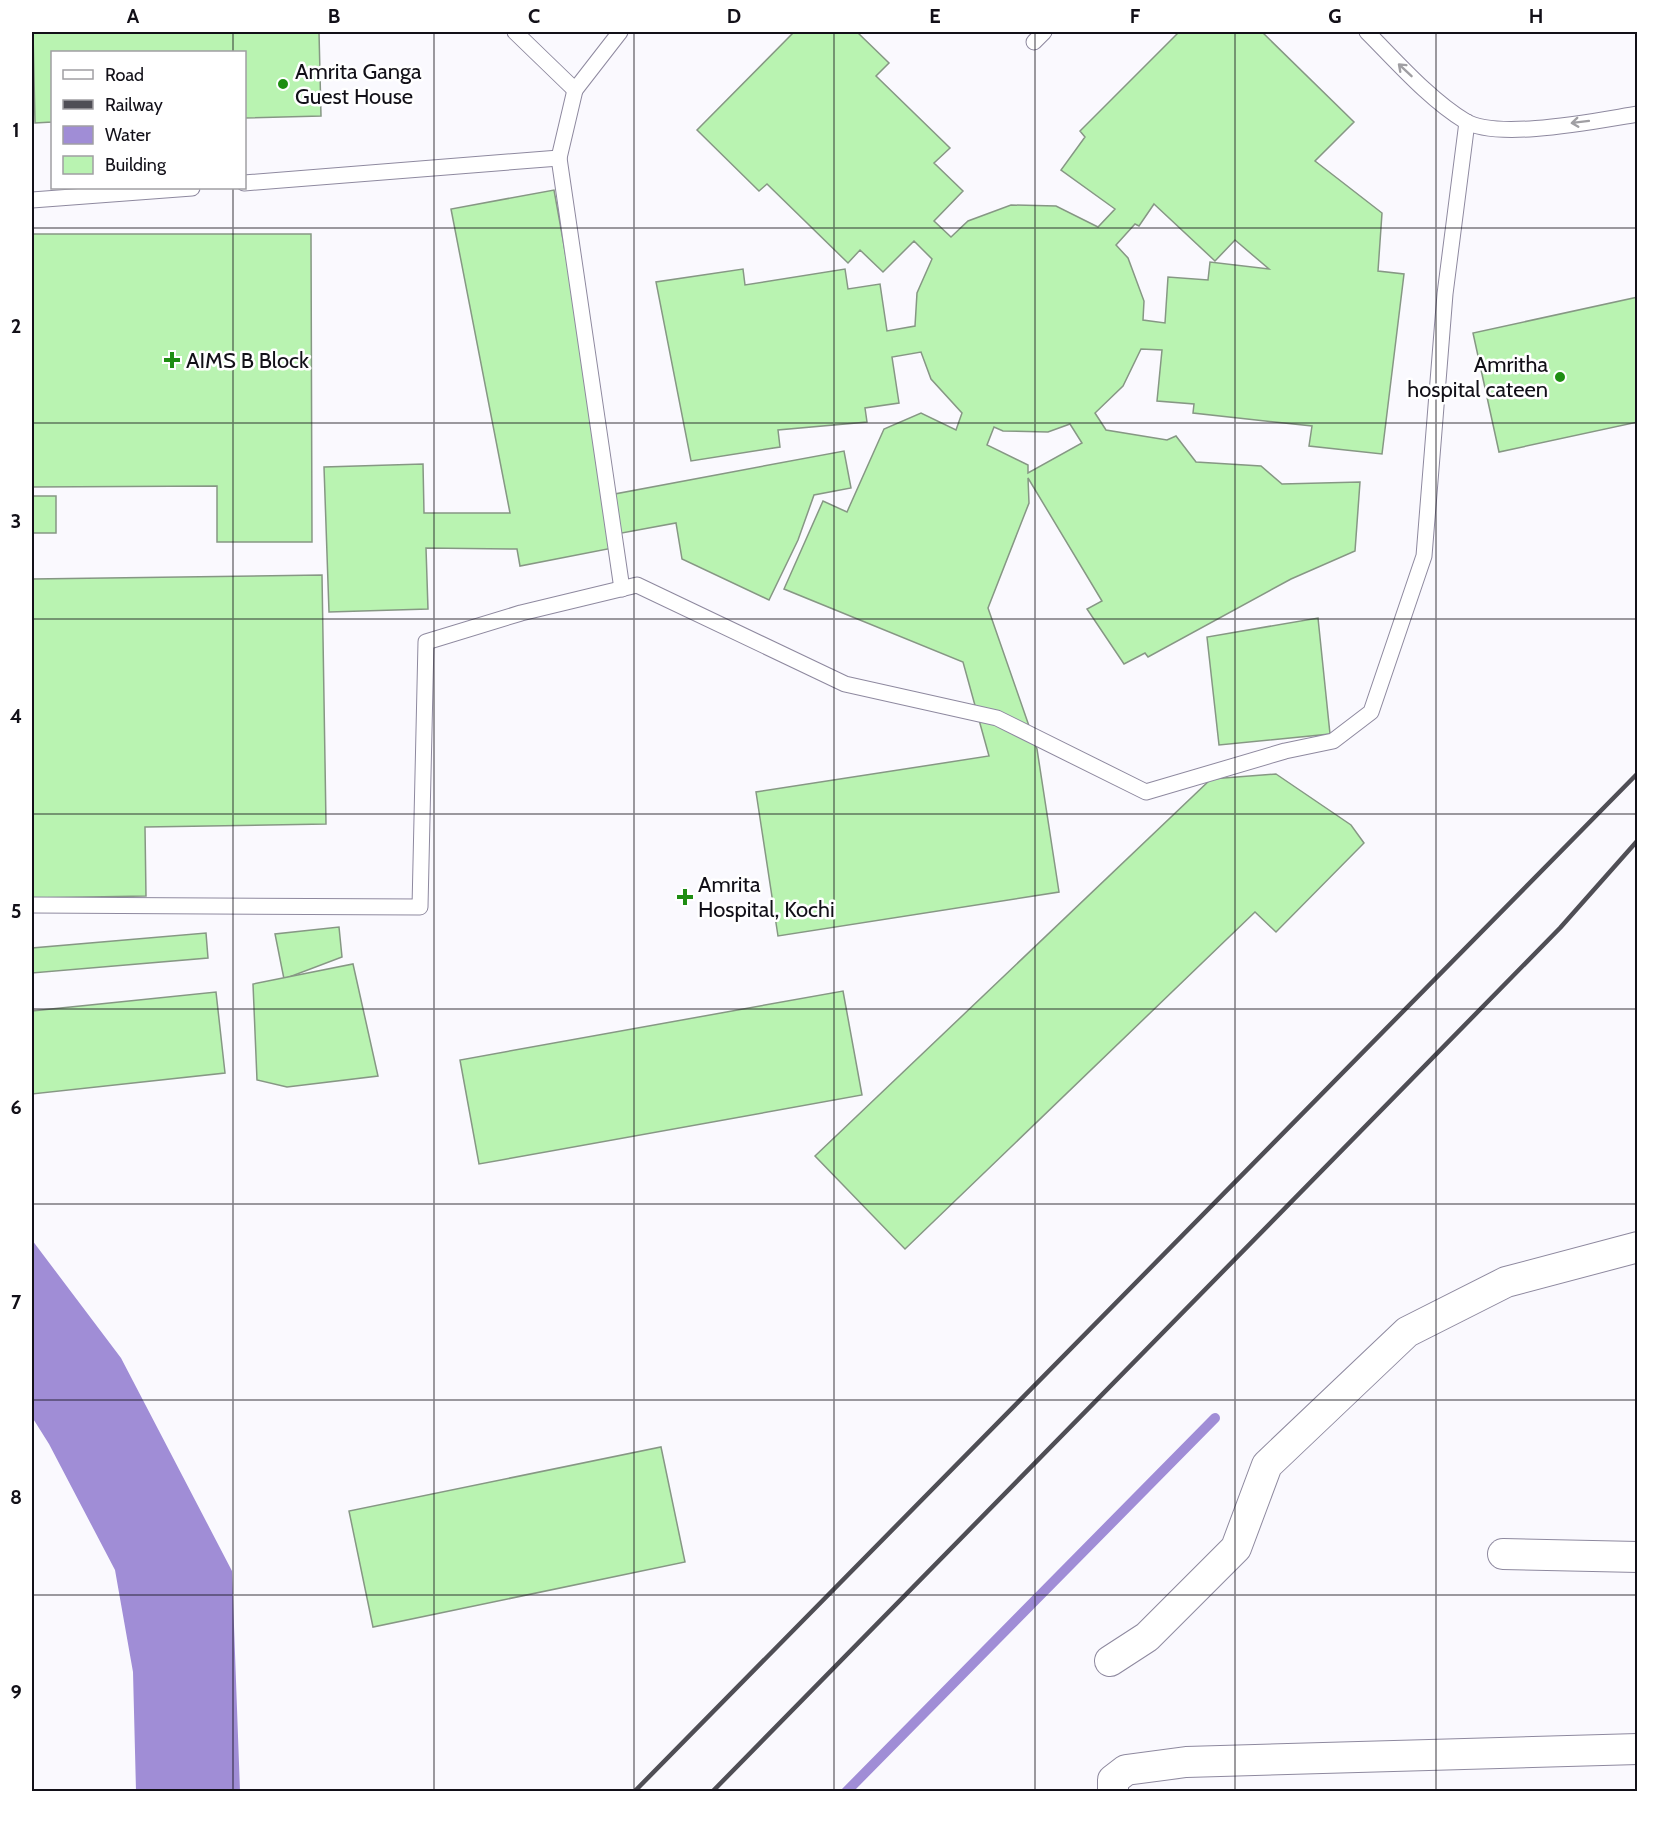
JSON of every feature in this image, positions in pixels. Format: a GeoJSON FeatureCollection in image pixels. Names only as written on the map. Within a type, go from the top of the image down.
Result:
{"type":"FeatureCollection","features":[{"type":"Feature","properties":{"kind":"street"},"geometry":{"type":"LineString","coordinates":[[1110,1661],[1147,1638],[1236,1548],[1267,1465],[1407,1332],[1506,1282],[1638,1247]]}},
{"type":"Feature","properties":{"kind":"street"},"geometry":{"type":"LineString","coordinates":[[1503,1554],[1638,1557]]}},
{"type":"Feature","properties":{"kind":"street"},"geometry":{"type":"LineString","coordinates":[[1113,1791],[1113,1780],[1126,1770],[1186,1762],[1638,1749]]}},
{"type":"Feature","properties":{"kind":"lane"},"geometry":{"type":"LineString","coordinates":[[515,32],[575,90]]}},
{"type":"Feature","properties":{"kind":"lane"},"geometry":{"type":"LineString","coordinates":[[620,32],[575,90],[559,158],[622,589]]}},
{"type":"Feature","properties":{"kind":"lane"},"geometry":{"type":"LineString","coordinates":[[1366,32],[1406,71],[1467,122],[1492,128],[1520,129],[1638,114]]}},
{"type":"Feature","properties":{"kind":"lane"},"geometry":{"type":"LineString","coordinates":[[32,904],[420,907],[426,642],[521,613],[637,585],[845,684],[997,718],[1146,792],[1285,751],[1333,741],[1371,712],[1424,556],[1445,294],[1467,122]]}},
{"type":"Feature","properties":{"kind":"lane"},"geometry":{"type":"LineString","coordinates":[[246,183],[559,158]]}},
{"type":"Feature","properties":{"kind":"lane"},"geometry":{"type":"LineString","coordinates":[[32,200],[179,189]]}},
{"type":"Feature","properties":{"kind":"water"},"geometry":{"type":"Polygon","coordinates":[[[32,1240],[121,1358],[232,1571],[240,1791],[136,1791],[133,1672],[115,1570],[49,1444],[32,1417],[32,1240]]]}},
{"type":"Feature","properties":{"kind":"building","name":"Amrita Ganga Guest House"},"geometry":{"type":"Polygon","coordinates":[[[33,32],[319,32],[321,116],[246,118],[246,51],[51,51],[51,122],[35,123],[33,32]]]}},
{"type":"Feature","properties":{"kind":"building"},"geometry":{"type":"Polygon","coordinates":[[[794,32],[857,32],[889,63],[876,76],[950,148],[934,163],[963,191],[934,221],[951,237],[968,221],[1011,205],[1056,206],[1098,227],[1115,209],[1061,170],[1085,137],[1080,131],[1179,32],[1262,32],[1354,122],[1315,161],[1382,213],[1378,271],[1404,274],[1382,454],[1309,446],[1312,426],[1193,413],[1194,404],[1157,401],[1162,350],[1141,349],[1123,386],[1095,413],[1106,430],[1167,440],[1176,436],[1196,462],[1261,466],[1282,484],[1360,482],[1355,551],[1291,579],[1148,657],[1145,653],[1124,664],[1087,609],[1102,601],[1028,478],[1029,503],[988,608],[1037,749],[1059,892],[778,936],[756,792],[989,756],[963,662],[784,589],[823,501],[847,512],[884,429],[921,413],[956,430],[962,413],[931,379],[921,352],[892,357],[899,403],[865,408],[867,422],[778,430],[780,447],[691,461],[656,282],[743,269],[745,285],[845,269],[848,289],[880,284],[887,331],[915,326],[917,293],[932,259],[914,241],[883,272],[860,250],[848,263],[767,184],[759,191],[697,130],[794,32]],[[1154,204],[1139,226],[1135,224],[1116,245],[1128,258],[1144,301],[1143,320],[1165,323],[1168,277],[1208,280],[1210,262],[1269,269],[1235,240],[1215,261],[1154,204]],[[1070,424],[1048,432],[1003,431],[994,427],[987,445],[1028,465],[1028,473],[1082,443],[1070,424]]]}},
{"type":"Feature","properties":{"kind":"building"},"geometry":{"type":"Polygon","coordinates":[[[554,190],[609,495],[844,451],[851,488],[814,495],[798,540],[769,600],[682,559],[676,523],[616,534],[618,547],[520,566],[517,549],[426,548],[428,609],[329,612],[324,467],[423,464],[424,513],[510,513],[451,209],[554,190]]]}},
{"type":"Feature","properties":{"kind":"building","name":"AIMS B Block"},"geometry":{"type":"Polygon","coordinates":[[[32,234],[311,234],[312,542],[217,542],[217,486],[32,487],[32,234]]]}},
{"type":"Feature","properties":{"kind":"building","name":"Amritha hospital cateen"},"geometry":{"type":"Polygon","coordinates":[[[1638,297],[1638,422],[1499,452],[1473,333],[1638,297]]]}},
{"type":"Feature","properties":{"kind":"building"},"geometry":{"type":"Polygon","coordinates":[[[32,496],[56,496],[56,533],[32,533],[32,496]]]}},
{"type":"Feature","properties":{"kind":"building"},"geometry":{"type":"Polygon","coordinates":[[[322,575],[326,824],[145,827],[146,896],[32,898],[32,579],[322,575]]]}},
{"type":"Feature","properties":{"kind":"building"},"geometry":{"type":"Polygon","coordinates":[[[1318,618],[1330,734],[1219,745],[1207,637],[1318,618]]]}},
{"type":"Feature","properties":{"kind":"building"},"geometry":{"type":"Polygon","coordinates":[[[1276,774],[1351,825],[1364,843],[1276,932],[1255,912],[905,1249],[815,1156],[1211,779],[1276,774]]]}},
{"type":"Feature","properties":{"kind":"building"},"geometry":{"type":"Polygon","coordinates":[[[339,927],[342,957],[284,979],[275,934],[339,927]]]}},
{"type":"Feature","properties":{"kind":"building"},"geometry":{"type":"Polygon","coordinates":[[[206,933],[208,958],[32,973],[32,948],[206,933]]]}},
{"type":"Feature","properties":{"kind":"building"},"geometry":{"type":"Polygon","coordinates":[[[353,964],[378,1076],[287,1087],[257,1080],[253,984],[353,964]]]}},
{"type":"Feature","properties":{"kind":"building"},"geometry":{"type":"Polygon","coordinates":[[[843,991],[862,1095],[479,1164],[460,1060],[843,991]]]}},
{"type":"Feature","properties":{"kind":"building"},"geometry":{"type":"Polygon","coordinates":[[[216,992],[225,1073],[32,1094],[32,1011],[216,992]]]}},
{"type":"Feature","properties":{"kind":"building"},"geometry":{"type":"Polygon","coordinates":[[[661,1447],[685,1562],[373,1627],[349,1511],[661,1447]]]}},
{"type":"Feature","properties":{"kind":"waterway"},"geometry":{"type":"LineString","coordinates":[[846,1792],[1215,1418]]}},
{"type":"Feature","properties":{"kind":"railway"},"geometry":{"type":"LineString","coordinates":[[634,1792],[1638,773]]}},
{"type":"Feature","properties":{"kind":"railway"},"geometry":{"type":"LineString","coordinates":[[712,1792],[1560,928],[1638,840]]}},
{"type":"Feature","properties":{"kind":"place","name":"Amrita Ganga Guest House"},"geometry":{"type":"Point","coordinates":[283,84]}},
{"type":"Feature","properties":{"kind":"place","name":"AIMS B Block"},"geometry":{"type":"Point","coordinates":[172,360]}},
{"type":"Feature","properties":{"kind":"place","name":"Amritha hospital cateen"},"geometry":{"type":"Point","coordinates":[1560,377]}},
{"type":"Feature","properties":{"kind":"place","name":"Amrita Hospital, Kochi"},"geometry":{"type":"Point","coordinates":[685,897]}}]}
